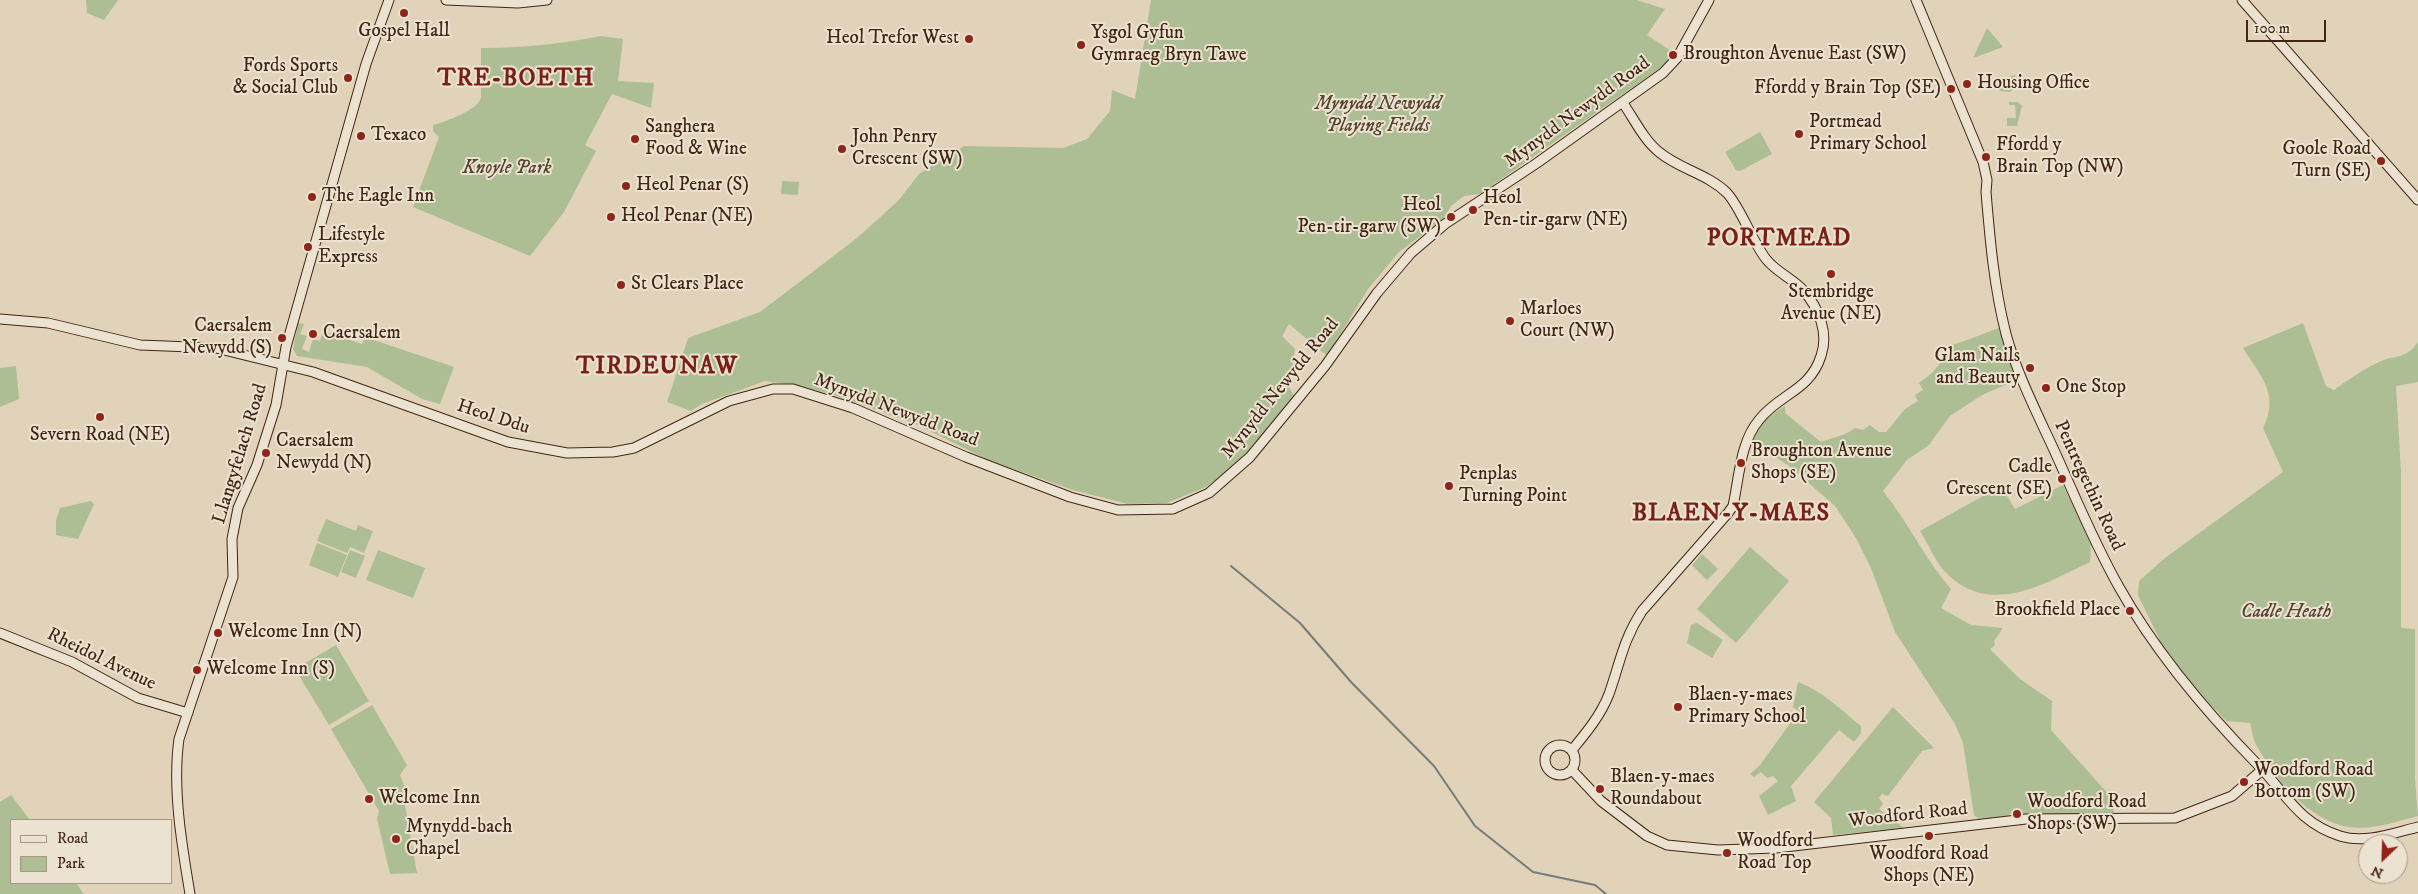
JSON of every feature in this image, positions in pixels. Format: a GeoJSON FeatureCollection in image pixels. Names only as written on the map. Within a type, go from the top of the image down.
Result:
{"type":"FeatureCollection","features":[{"type":"Feature","properties":{"kind":"street","name":"Llangyfelach Road"},"geometry":{"type":"LineString","coordinates":[[190,894],[182,842],[177,766],[180,740],[233,577],[232,539],[235,518],[270,427],[283,364],[366,64],[389,0]]}},
{"type":"Feature","properties":{"kind":"street"},"geometry":{"type":"LineString","coordinates":[[446,0],[518,3],[547,0]]}},
{"type":"Feature","properties":{"kind":"street","name":"Mynydd Newydd Road"},"geometry":{"type":"LineString","coordinates":[[693,417],[717,406],[753,394],[773,389],[793,389],[852,408],[1070,497],[1118,510],[1173,509],[1208,493],[1250,457],[1325,366],[1377,293],[1411,253],[1445,224],[1624,103],[1663,73],[1677,58],[1709,0]]}},
{"type":"Feature","properties":{"kind":"street","name":"Pentregethin Road"},"geometry":{"type":"LineString","coordinates":[[1916,0],[1983,162],[1988,180],[1986,192],[1996,288],[2008,341],[2042,423],[2105,561],[2144,628],[2215,719],[2262,770],[2294,809],[2309,822],[2341,837],[2360,840],[2418,828]]}},
{"type":"Feature","properties":{"kind":"street"},"geometry":{"type":"LineString","coordinates":[[2242,0],[2418,200]]}},
{"type":"Feature","properties":{"kind":"street"},"geometry":{"type":"LineString","coordinates":[[1572,750],[1598,717],[1609,696],[1622,648],[1630,629],[1654,596],[1733,506],[1750,434],[1765,413],[1806,384],[1816,370],[1822,354],[1824,333],[1818,310],[1803,290],[1766,259],[1728,194],[1708,179],[1659,152],[1647,138],[1624,103]]}},
{"type":"Feature","properties":{"kind":"street","name":"Heol Ddu"},"geometry":{"type":"LineString","coordinates":[[0,319],[48,323],[140,345],[216,348],[283,364],[388,398],[508,442],[550,451],[586,454],[634,448],[693,417]]}},
{"type":"Feature","properties":{"kind":"street","name":"Rheidol Avenue"},"geometry":{"type":"LineString","coordinates":[[0,633],[72,662],[138,698],[188,713]]}},
{"type":"Feature","properties":{"kind":"street"},"geometry":{"type":"LineString","coordinates":[[1563,744],[1572,750],[1576,760],[1572,770],[1563,775],[1556,774],[1547,768],[1544,760],[1548,749],[1563,744]]}},
{"type":"Feature","properties":{"kind":"street","name":"Woodford Road"},"geometry":{"type":"LineString","coordinates":[[1572,770],[1601,802],[1647,836],[1667,845],[1696,850],[1718,850],[1776,848],[2026,819],[2175,818],[2232,796],[2262,770]]}},
{"type":"Feature","properties":{"kind":"green space"},"geometry":{"type":"Polygon","coordinates":[[[86,0],[118,0],[104,20],[87,13],[86,0]]]}},
{"type":"Feature","properties":{"kind":"green space","name":"Mynydd Newydd Playing Fields"},"geometry":{"type":"Polygon","coordinates":[[[1151,0],[1637,0],[1665,9],[1647,35],[1674,53],[1663,66],[1480,194],[1464,196],[1451,206],[1443,219],[1399,252],[1368,289],[1327,356],[1289,324],[1282,336],[1295,349],[1290,389],[1295,397],[1243,459],[1206,487],[1167,503],[1128,504],[1073,490],[988,460],[920,426],[847,399],[801,386],[765,381],[702,404],[691,411],[667,402],[688,338],[760,312],[857,238],[898,201],[919,174],[964,146],[1063,148],[1087,139],[1110,111],[1112,90],[1135,99],[1151,0]]]}},
{"type":"Feature","properties":{"kind":"green space"},"geometry":{"type":"Polygon","coordinates":[[[1987,28],[2003,47],[1973,58],[1987,28]]]}},
{"type":"Feature","properties":{"kind":"green space","name":"Knoyle Park"},"geometry":{"type":"Polygon","coordinates":[[[601,36],[623,39],[618,81],[654,83],[651,108],[612,94],[585,145],[596,151],[564,212],[530,256],[413,207],[439,137],[433,131],[433,125],[467,111],[478,103],[481,98],[481,48],[541,45],[601,36]]]}},
{"type":"Feature","properties":{"kind":"green space"},"geometry":{"type":"Polygon","coordinates":[[[2015,75],[2015,88],[2010,92],[2000,91],[1996,81],[2015,75]]]}},
{"type":"Feature","properties":{"kind":"green space"},"geometry":{"type":"Polygon","coordinates":[[[2009,102],[2018,102],[2022,106],[2017,126],[2007,126],[2007,118],[2016,118],[2015,105],[2009,105],[2009,102]]]}},
{"type":"Feature","properties":{"kind":"green space"},"geometry":{"type":"Polygon","coordinates":[[[1760,132],[1772,154],[1740,171],[1736,170],[1725,152],[1760,132]]]}},
{"type":"Feature","properties":{"kind":"green space"},"geometry":{"type":"Polygon","coordinates":[[[782,181],[799,182],[798,195],[781,194],[782,181]]]}},
{"type":"Feature","properties":{"kind":"green space"},"geometry":{"type":"Polygon","coordinates":[[[298,323],[304,324],[300,334],[307,336],[302,349],[309,352],[313,339],[320,341],[323,331],[362,344],[365,337],[454,367],[440,404],[422,399],[367,367],[297,356],[293,349],[298,323]]]}},
{"type":"Feature","properties":{"kind":"green space","name":"Cadle Heath"},"geometry":{"type":"Polygon","coordinates":[[[2303,323],[2326,386],[2334,390],[2355,375],[2383,360],[2404,355],[2418,342],[2418,382],[2396,386],[2401,472],[2401,628],[2415,629],[2415,779],[2418,816],[2373,827],[2342,826],[2313,812],[2299,801],[2266,762],[2255,742],[2250,723],[2226,721],[2191,684],[2165,651],[2138,595],[2139,581],[2165,558],[2283,472],[2263,428],[2270,405],[2269,395],[2262,377],[2243,348],[2303,323]]]}},
{"type":"Feature","properties":{"kind":"green space"},"geometry":{"type":"Polygon","coordinates":[[[1999,328],[2017,380],[1982,395],[1950,416],[1929,445],[1907,460],[1883,491],[1951,589],[1941,608],[1971,625],[2003,628],[1994,641],[1995,645],[1990,649],[2020,679],[2052,701],[2051,730],[2111,797],[2114,812],[2110,816],[2029,815],[2015,811],[2005,817],[1979,819],[1974,815],[1963,743],[1955,724],[1895,632],[1871,568],[1856,538],[1835,506],[1788,465],[1753,443],[1761,426],[1769,417],[1785,406],[1785,413],[1821,442],[1843,435],[1855,428],[1863,430],[1870,425],[1879,432],[1886,432],[1905,409],[1918,401],[1915,395],[1923,390],[1919,383],[1932,373],[1946,356],[1944,346],[1999,328]]]}},
{"type":"Feature","properties":{"kind":"green space"},"geometry":{"type":"Polygon","coordinates":[[[16,366],[19,399],[0,407],[0,368],[16,366]]]}},
{"type":"Feature","properties":{"kind":"green space"},"geometry":{"type":"Polygon","coordinates":[[[2063,485],[2091,544],[2090,562],[2033,588],[1995,595],[1976,592],[1958,583],[1941,567],[1920,531],[2001,486],[2015,509],[2063,485]]]}},
{"type":"Feature","properties":{"kind":"green space"},"geometry":{"type":"Polygon","coordinates":[[[91,501],[94,504],[78,539],[56,535],[56,520],[60,508],[91,501]]]}},
{"type":"Feature","properties":{"kind":"green space"},"geometry":{"type":"Polygon","coordinates":[[[326,519],[356,531],[358,525],[373,531],[364,553],[350,547],[347,553],[317,541],[326,519]]]}},
{"type":"Feature","properties":{"kind":"green space"},"geometry":{"type":"Polygon","coordinates":[[[317,543],[347,555],[338,577],[309,565],[317,543]]]}},
{"type":"Feature","properties":{"kind":"green space"},"geometry":{"type":"Polygon","coordinates":[[[1750,547],[1789,581],[1736,643],[1697,609],[1750,547]]]}},
{"type":"Feature","properties":{"kind":"green space"},"geometry":{"type":"Polygon","coordinates":[[[350,550],[365,556],[356,578],[341,572],[350,550]]]}},
{"type":"Feature","properties":{"kind":"green space"},"geometry":{"type":"Polygon","coordinates":[[[378,550],[425,568],[413,598],[366,580],[378,550]]]}},
{"type":"Feature","properties":{"kind":"green space"},"geometry":{"type":"Polygon","coordinates":[[[1702,554],[1718,569],[1707,580],[1692,565],[1702,554]]]}},
{"type":"Feature","properties":{"kind":"green space"},"geometry":{"type":"Polygon","coordinates":[[[1697,623],[1723,640],[1712,658],[1687,643],[1691,625],[1697,623]]]}},
{"type":"Feature","properties":{"kind":"green space"},"geometry":{"type":"Polygon","coordinates":[[[336,645],[369,701],[329,725],[295,669],[336,645]]]}},
{"type":"Feature","properties":{"kind":"green space"},"geometry":{"type":"Polygon","coordinates":[[[1798,682],[1816,690],[1839,707],[1861,726],[1861,733],[1854,742],[1839,730],[1791,786],[1796,801],[1768,815],[1759,796],[1778,781],[1773,776],[1767,778],[1761,772],[1754,777],[1750,774],[1760,765],[1799,711],[1793,707],[1798,682]]]}},
{"type":"Feature","properties":{"kind":"green space"},"geometry":{"type":"Polygon","coordinates":[[[372,705],[407,765],[400,775],[407,793],[405,805],[417,873],[390,874],[377,819],[379,811],[331,729],[372,705]]]}},
{"type":"Feature","properties":{"kind":"green space"},"geometry":{"type":"Polygon","coordinates":[[[1893,707],[1934,748],[1922,751],[1888,796],[1882,794],[1879,798],[1883,804],[1879,809],[1904,828],[1833,835],[1831,818],[1814,802],[1893,707]]]}},
{"type":"Feature","properties":{"kind":"green space"},"geometry":{"type":"Polygon","coordinates":[[[11,795],[29,819],[10,819],[10,884],[77,884],[84,894],[0,894],[0,802],[11,795]]]}},
{"type":"Feature","properties":{"kind":"waterway"},"geometry":{"type":"LineString","coordinates":[[1231,566],[1300,623],[1351,682],[1434,766],[1475,826],[1533,872],[1595,885],[1606,894]]}},
{"type":"Feature","properties":{"kind":"place","name":"Gospel Hall"},"geometry":{"type":"Point","coordinates":[404,13]}},
{"type":"Feature","properties":{"kind":"place","name":"Heol Trefor West"},"geometry":{"type":"Point","coordinates":[969,39]}},
{"type":"Feature","properties":{"kind":"place","name":"Ysgol Gyfun Gymraeg Bryn Tawe"},"geometry":{"type":"Point","coordinates":[1081,45]}},
{"type":"Feature","properties":{"kind":"place","name":"Broughton Avenue East (SW)"},"geometry":{"type":"Point","coordinates":[1673,55]}},
{"type":"Feature","properties":{"kind":"place","name":"Fords Sports & Social Club"},"geometry":{"type":"Point","coordinates":[348,78]}},
{"type":"Feature","properties":{"kind":"place","name":"Housing Office"},"geometry":{"type":"Point","coordinates":[1967,84]}},
{"type":"Feature","properties":{"kind":"place","name":"Ffordd y Brain Top (SE)"},"geometry":{"type":"Point","coordinates":[1951,89]}},
{"type":"Feature","properties":{"kind":"place","name":"Portmead Primary School"},"geometry":{"type":"Point","coordinates":[1799,134]}},
{"type":"Feature","properties":{"kind":"place","name":"Texaco"},"geometry":{"type":"Point","coordinates":[361,136]}},
{"type":"Feature","properties":{"kind":"place","name":"Sanghera Food & Wine"},"geometry":{"type":"Point","coordinates":[635,139]}},
{"type":"Feature","properties":{"kind":"place","name":"John Penry Crescent (SW)"},"geometry":{"type":"Point","coordinates":[842,149]}},
{"type":"Feature","properties":{"kind":"place","name":"Ffordd y Brain Top (NW)"},"geometry":{"type":"Point","coordinates":[1986,157]}},
{"type":"Feature","properties":{"kind":"place","name":"Goole Road Turn (SE)"},"geometry":{"type":"Point","coordinates":[2381,161]}},
{"type":"Feature","properties":{"kind":"place","name":"Heol Penar (S)"},"geometry":{"type":"Point","coordinates":[626,186]}},
{"type":"Feature","properties":{"kind":"place","name":"The Eagle Inn"},"geometry":{"type":"Point","coordinates":[312,197]}},
{"type":"Feature","properties":{"kind":"place","name":"Heol Pen-tir-garw (NE)"},"geometry":{"type":"Point","coordinates":[1473,210]}},
{"type":"Feature","properties":{"kind":"place","name":"Heol Penar (NE)"},"geometry":{"type":"Point","coordinates":[611,217]}},
{"type":"Feature","properties":{"kind":"place","name":"Heol Pen-tir-garw (SW)"},"geometry":{"type":"Point","coordinates":[1451,217]}},
{"type":"Feature","properties":{"kind":"place","name":"Lifestyle Express"},"geometry":{"type":"Point","coordinates":[308,247]}},
{"type":"Feature","properties":{"kind":"place","name":"Stembridge Avenue (NE)"},"geometry":{"type":"Point","coordinates":[1831,274]}},
{"type":"Feature","properties":{"kind":"place","name":"St Clears Place"},"geometry":{"type":"Point","coordinates":[621,285]}},
{"type":"Feature","properties":{"kind":"place","name":"Marloes Court (NW)"},"geometry":{"type":"Point","coordinates":[1510,321]}},
{"type":"Feature","properties":{"kind":"place","name":"Caersalem"},"geometry":{"type":"Point","coordinates":[313,334]}},
{"type":"Feature","properties":{"kind":"place","name":"Caersalem Newydd (S)"},"geometry":{"type":"Point","coordinates":[282,338]}},
{"type":"Feature","properties":{"kind":"place","name":"Glam Nails and Beauty"},"geometry":{"type":"Point","coordinates":[2030,368]}},
{"type":"Feature","properties":{"kind":"place","name":"One Stop"},"geometry":{"type":"Point","coordinates":[2046,388]}},
{"type":"Feature","properties":{"kind":"place","name":"Severn Road (NE)"},"geometry":{"type":"Point","coordinates":[100,417]}},
{"type":"Feature","properties":{"kind":"place","name":"Caersalem Newydd (N)"},"geometry":{"type":"Point","coordinates":[266,453]}},
{"type":"Feature","properties":{"kind":"place","name":"Broughton Avenue Shops (SE)"},"geometry":{"type":"Point","coordinates":[1741,463]}},
{"type":"Feature","properties":{"kind":"place","name":"Cadle Crescent (SE)"},"geometry":{"type":"Point","coordinates":[2062,479]}},
{"type":"Feature","properties":{"kind":"place","name":"Penplas Turning Point"},"geometry":{"type":"Point","coordinates":[1449,486]}},
{"type":"Feature","properties":{"kind":"place","name":"Brookfield Place"},"geometry":{"type":"Point","coordinates":[2130,611]}},
{"type":"Feature","properties":{"kind":"place","name":"Welcome Inn (N)"},"geometry":{"type":"Point","coordinates":[218,633]}},
{"type":"Feature","properties":{"kind":"place","name":"Welcome Inn (S)"},"geometry":{"type":"Point","coordinates":[197,670]}},
{"type":"Feature","properties":{"kind":"place","name":"Blaen-y-maes Primary School"},"geometry":{"type":"Point","coordinates":[1678,707]}},
{"type":"Feature","properties":{"kind":"place","name":"Woodford Road Bottom (SW)"},"geometry":{"type":"Point","coordinates":[2244,782]}},
{"type":"Feature","properties":{"kind":"place","name":"Blaen-y-maes Roundabout"},"geometry":{"type":"Point","coordinates":[1600,789]}},
{"type":"Feature","properties":{"kind":"place","name":"Welcome Inn"},"geometry":{"type":"Point","coordinates":[369,799]}},
{"type":"Feature","properties":{"kind":"place","name":"Woodford Road Shops (SW)"},"geometry":{"type":"Point","coordinates":[2017,814]}},
{"type":"Feature","properties":{"kind":"place","name":"Woodford Road Shops (NE)"},"geometry":{"type":"Point","coordinates":[1929,836]}},
{"type":"Feature","properties":{"kind":"place","name":"Mynydd-bach Chapel"},"geometry":{"type":"Point","coordinates":[396,839]}},
{"type":"Feature","properties":{"kind":"place","name":"Woodford Road Top"},"geometry":{"type":"Point","coordinates":[1727,853]}},
{"type":"Feature","properties":{"kind":"district","name":"TRE-BOETH"},"geometry":{"type":"Point","coordinates":[516,80]}},
{"type":"Feature","properties":{"kind":"district","name":"PORTMEAD"},"geometry":{"type":"Point","coordinates":[1779,240]}},
{"type":"Feature","properties":{"kind":"district","name":"TIRDEUNAW"},"geometry":{"type":"Point","coordinates":[657,368]}},
{"type":"Feature","properties":{"kind":"district","name":"BLAEN-Y-MAES"},"geometry":{"type":"Point","coordinates":[1731,515]}}]}
